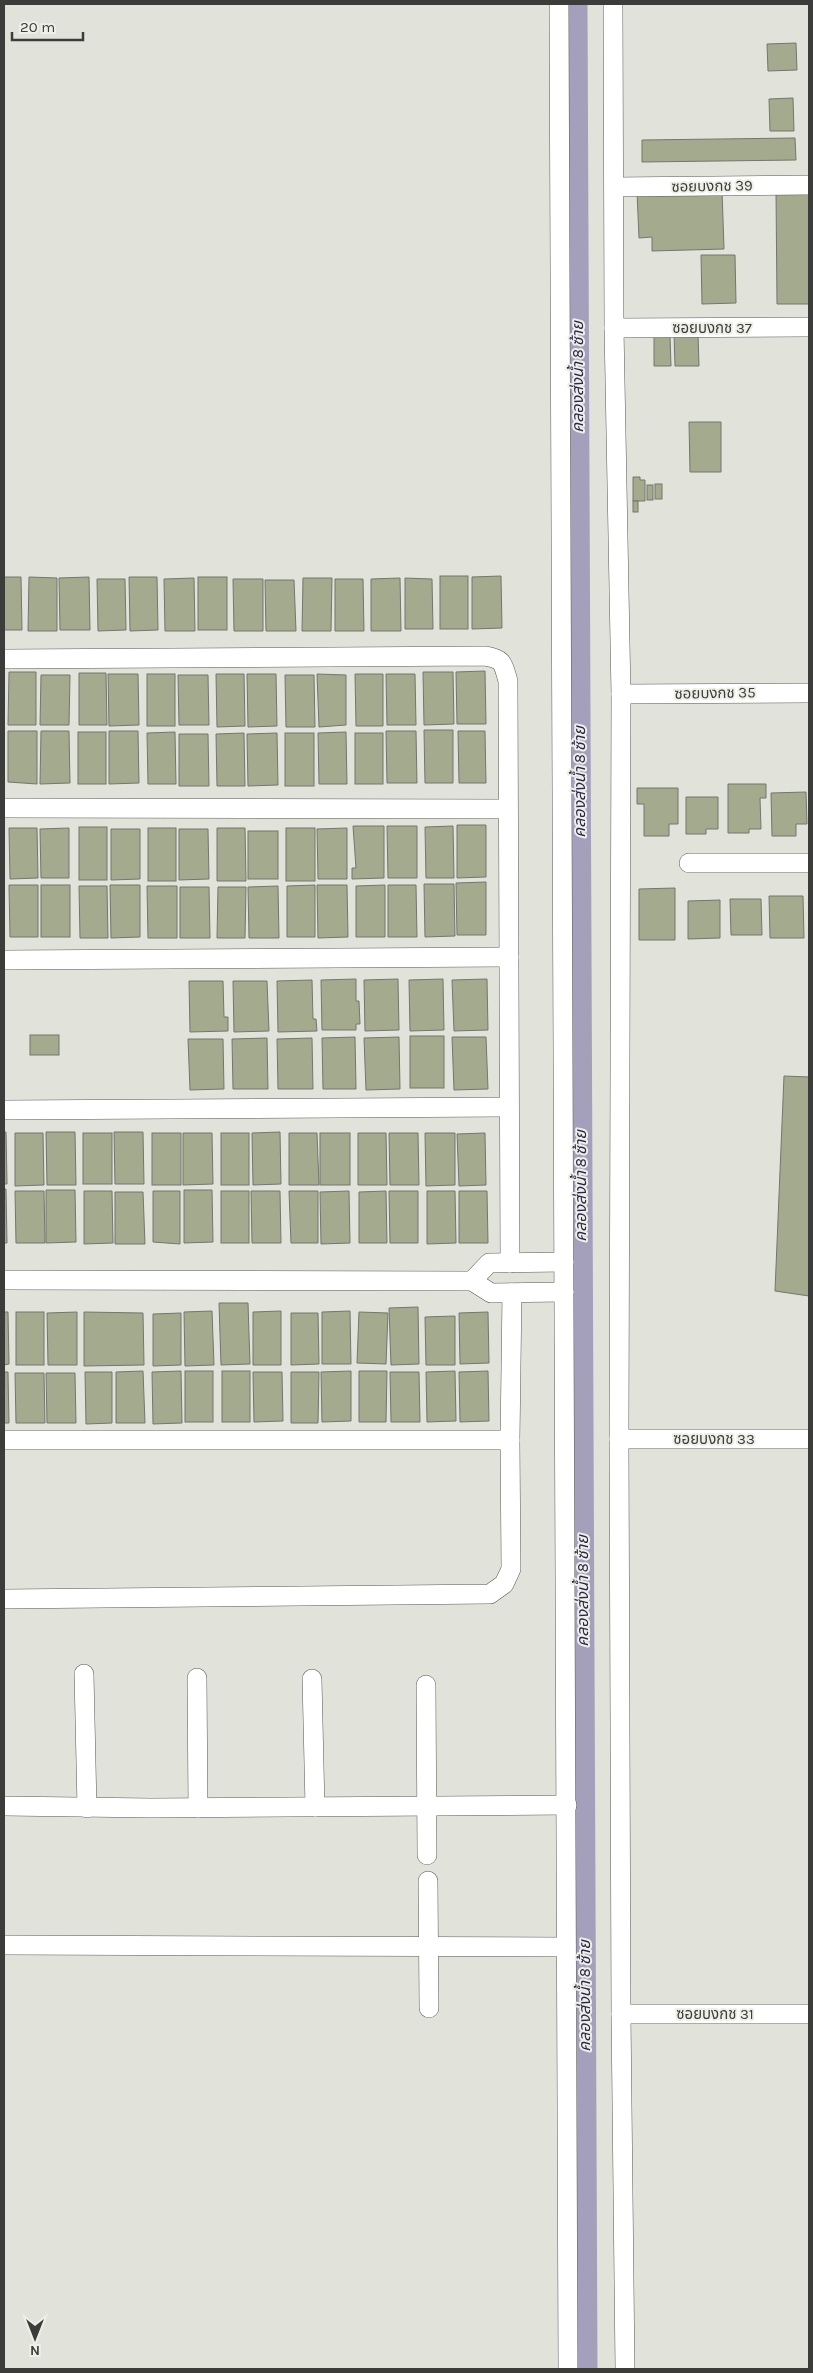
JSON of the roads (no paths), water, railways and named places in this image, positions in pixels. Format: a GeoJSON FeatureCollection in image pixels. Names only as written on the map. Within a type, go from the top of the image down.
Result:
{"type":"FeatureCollection","features":[{"type":"Feature","properties":{"kind":"street"},"geometry":{"type":"LineString","coordinates":[[559,4],[568,2369]]}},
{"type":"Feature","properties":{"kind":"street"},"geometry":{"type":"LineString","coordinates":[[613,4],[614,328],[621,694],[619,1439],[621,2014],[625,2369]]}},
{"type":"Feature","properties":{"kind":"street","name":"ซอยบงกช 39"},"geometry":{"type":"LineString","coordinates":[[614,186],[809,185]]}},
{"type":"Feature","properties":{"kind":"street","name":"ซอยบงกช 37"},"geometry":{"type":"LineString","coordinates":[[614,328],[809,327]]}},
{"type":"Feature","properties":{"kind":"street"},"geometry":{"type":"LineString","coordinates":[[4,660],[485,656],[497,658],[503,663],[508,680],[510,1263]]}},
{"type":"Feature","properties":{"kind":"street","name":"ซอยบงกช 35"},"geometry":{"type":"LineString","coordinates":[[621,694],[809,692]]}},
{"type":"Feature","properties":{"kind":"street"},"geometry":{"type":"LineString","coordinates":[[4,808],[508,809]]}},
{"type":"Feature","properties":{"kind":"street"},"geometry":{"type":"LineString","coordinates":[[689,863],[809,863]]}},
{"type":"Feature","properties":{"kind":"street"},"geometry":{"type":"LineString","coordinates":[[4,960],[509,957]]}},
{"type":"Feature","properties":{"kind":"street"},"geometry":{"type":"LineString","coordinates":[[4,1110],[509,1107]]}},
{"type":"Feature","properties":{"kind":"street"},"geometry":{"type":"LineString","coordinates":[[472,1281],[489,1263],[564,1262]]}},
{"type":"Feature","properties":{"kind":"street"},"geometry":{"type":"LineString","coordinates":[[4,1280],[472,1281],[491,1293],[564,1292]]}},
{"type":"Feature","properties":{"kind":"street"},"geometry":{"type":"LineString","coordinates":[[4,1599],[490,1594],[504,1584],[511,1569],[512,1293]]}},
{"type":"Feature","properties":{"kind":"street","name":"ซอยบงกช 33"},"geometry":{"type":"LineString","coordinates":[[619,1439],[809,1439]]}},
{"type":"Feature","properties":{"kind":"street"},"geometry":{"type":"LineString","coordinates":[[4,1440],[510,1440]]}},
{"type":"Feature","properties":{"kind":"street"},"geometry":{"type":"LineString","coordinates":[[84,1674],[86,1808]]}},
{"type":"Feature","properties":{"kind":"street"},"geometry":{"type":"LineString","coordinates":[[197,1678],[198,1808]]}},
{"type":"Feature","properties":{"kind":"street"},"geometry":{"type":"LineString","coordinates":[[312,1679],[315,1807]]}},
{"type":"Feature","properties":{"kind":"street"},"geometry":{"type":"LineString","coordinates":[[426,1685],[427,1855]]}},
{"type":"Feature","properties":{"kind":"street"},"geometry":{"type":"LineString","coordinates":[[4,1806],[198,1808],[566,1804]]}},
{"type":"Feature","properties":{"kind":"street"},"geometry":{"type":"LineString","coordinates":[[428,1881],[429,2008]]}},
{"type":"Feature","properties":{"kind":"street"},"geometry":{"type":"LineString","coordinates":[[4,1945],[566,1947]]}},
{"type":"Feature","properties":{"kind":"street","name":"ซอยบงกช 31"},"geometry":{"type":"LineString","coordinates":[[621,2014],[809,2014]]}},
{"type":"Feature","properties":{"kind":"waterway","name":"คลองส่งน้ำ 8 ซ้าย"},"geometry":{"type":"LineString","coordinates":[[575,4],[585,2369]]}}]}
